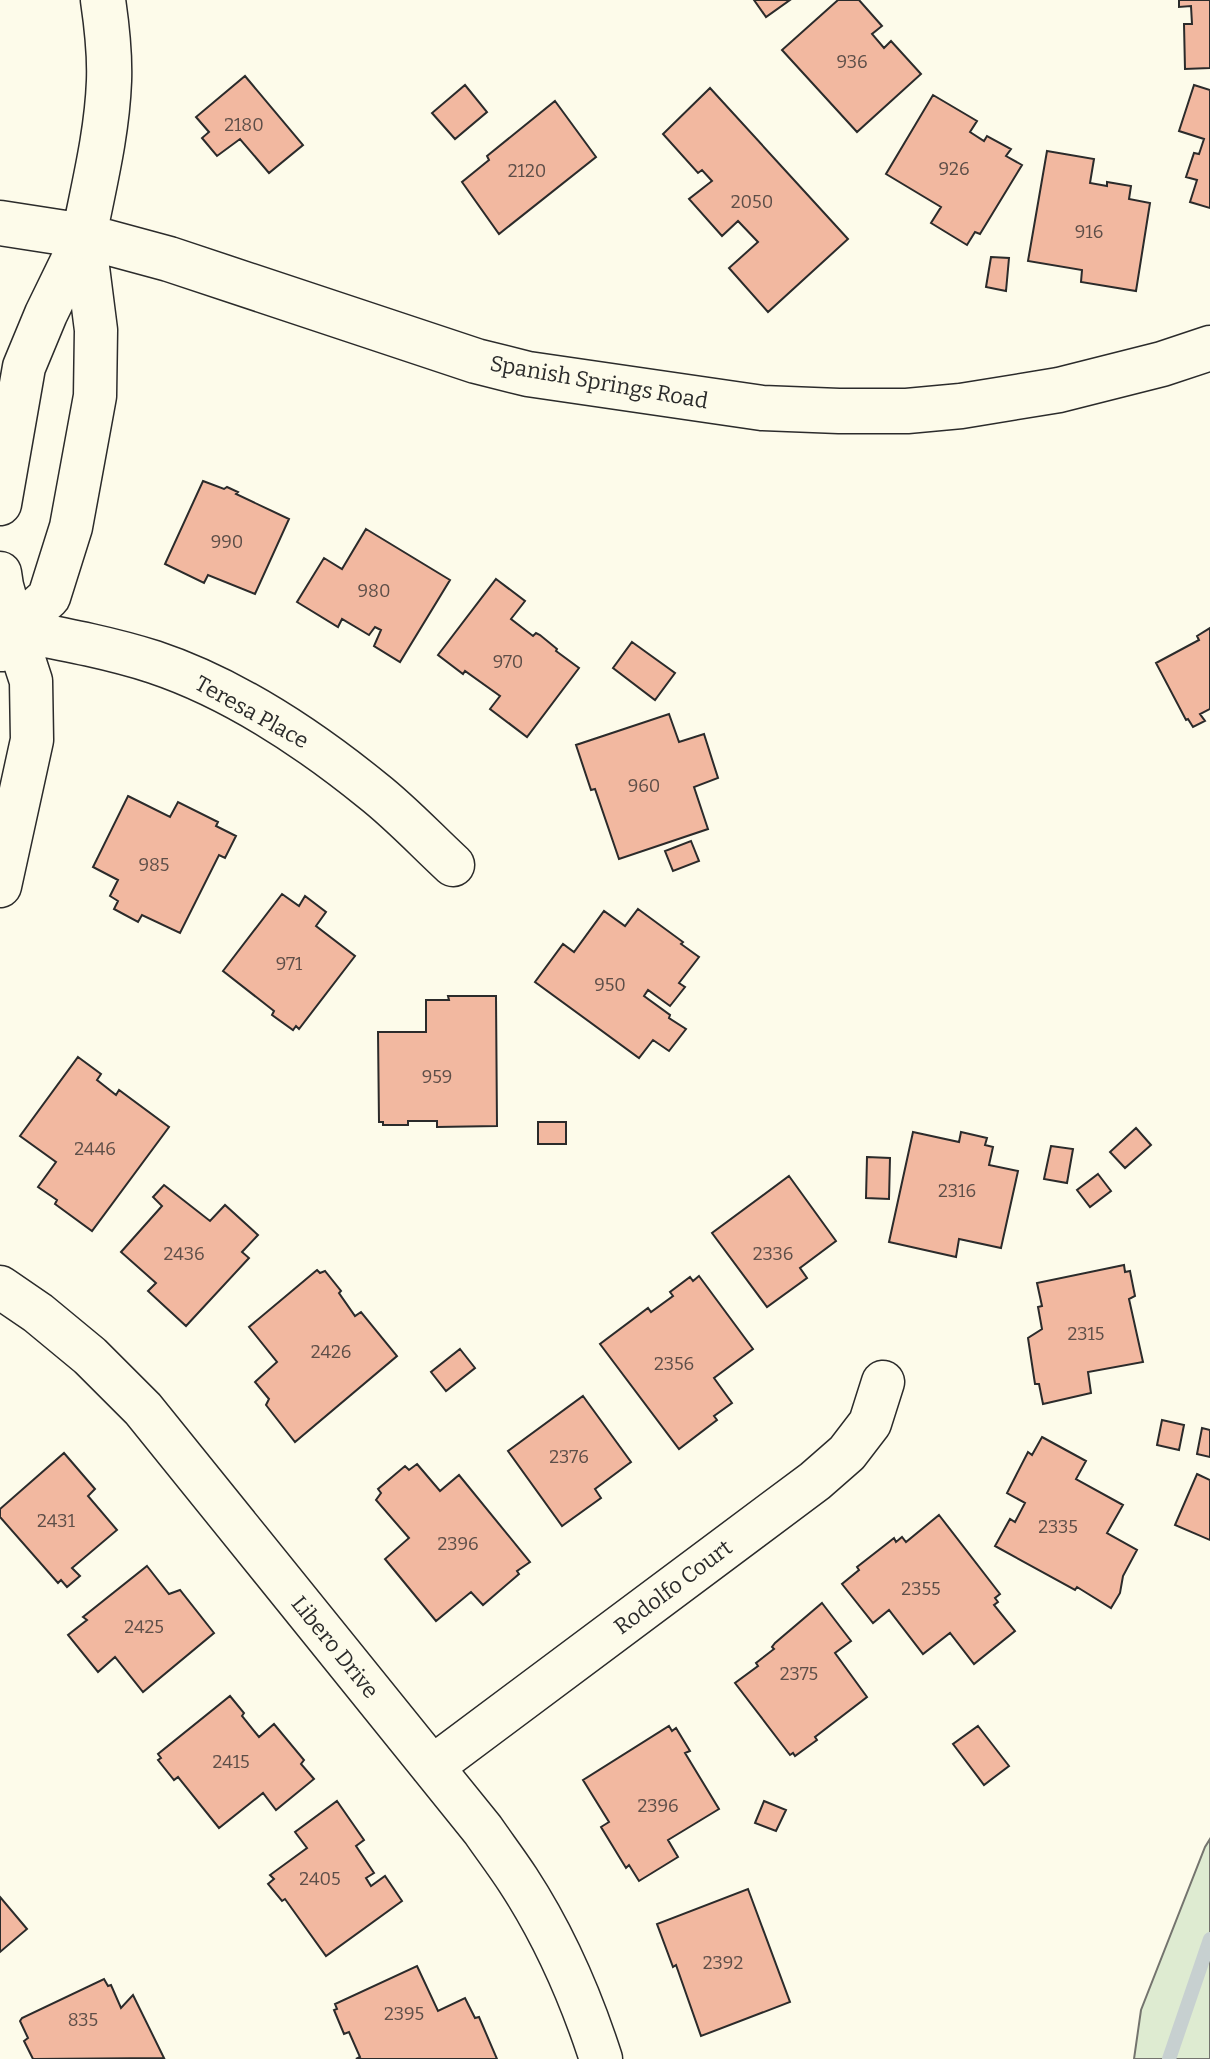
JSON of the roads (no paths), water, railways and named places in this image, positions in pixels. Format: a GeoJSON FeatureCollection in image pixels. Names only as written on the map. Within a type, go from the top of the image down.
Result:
{"type":"FeatureCollection","features":[{"type":"Feature","properties":{"kind":"street"},"geometry":{"type":"LineString","coordinates":[[0,504],[24,367],[84,236],[103,137],[109,81],[108,34],[103,0]]}},
{"type":"Feature","properties":{"kind":"street","name":"Spanish Springs Road"},"geometry":{"type":"LineString","coordinates":[[0,223],[84,236],[169,259],[476,361],[528,374],[762,408],[907,411],[961,406],[1059,390],[1162,364],[1210,348]]}},
{"type":"Feature","properties":{"kind":"street"},"geometry":{"type":"LineString","coordinates":[[5,636],[49,597],[71,527],[95,396],[96,330],[84,236]]}},
{"type":"Feature","properties":{"kind":"street"},"geometry":{"type":"LineString","coordinates":[[0,573],[5,636],[31,681],[32,740],[0,886]]}},
{"type":"Feature","properties":{"kind":"street","name":"Teresa Place"},"geometry":{"type":"LineString","coordinates":[[5,636],[109,650],[156,663],[264,714],[374,792],[453,865]]}},
{"type":"Feature","properties":{"kind":"street","name":"Libero Drive"},"geometry":{"type":"LineString","coordinates":[[0,1287],[38,1313],[90,1356],[143,1409],[483,1830],[519,1881],[560,1954],[589,2021],[601,2059]]}},
{"type":"Feature","properties":{"kind":"street","name":"Rodolfo Court"},"geometry":{"type":"LineString","coordinates":[[432,1767],[815,1481],[847,1453],[870,1423],[883,1382]]}},
{"type":"Feature","properties":{"kind":"waterway"},"geometry":{"type":"LineString","coordinates":[[1169,2059],[1210,1939]]}}]}
